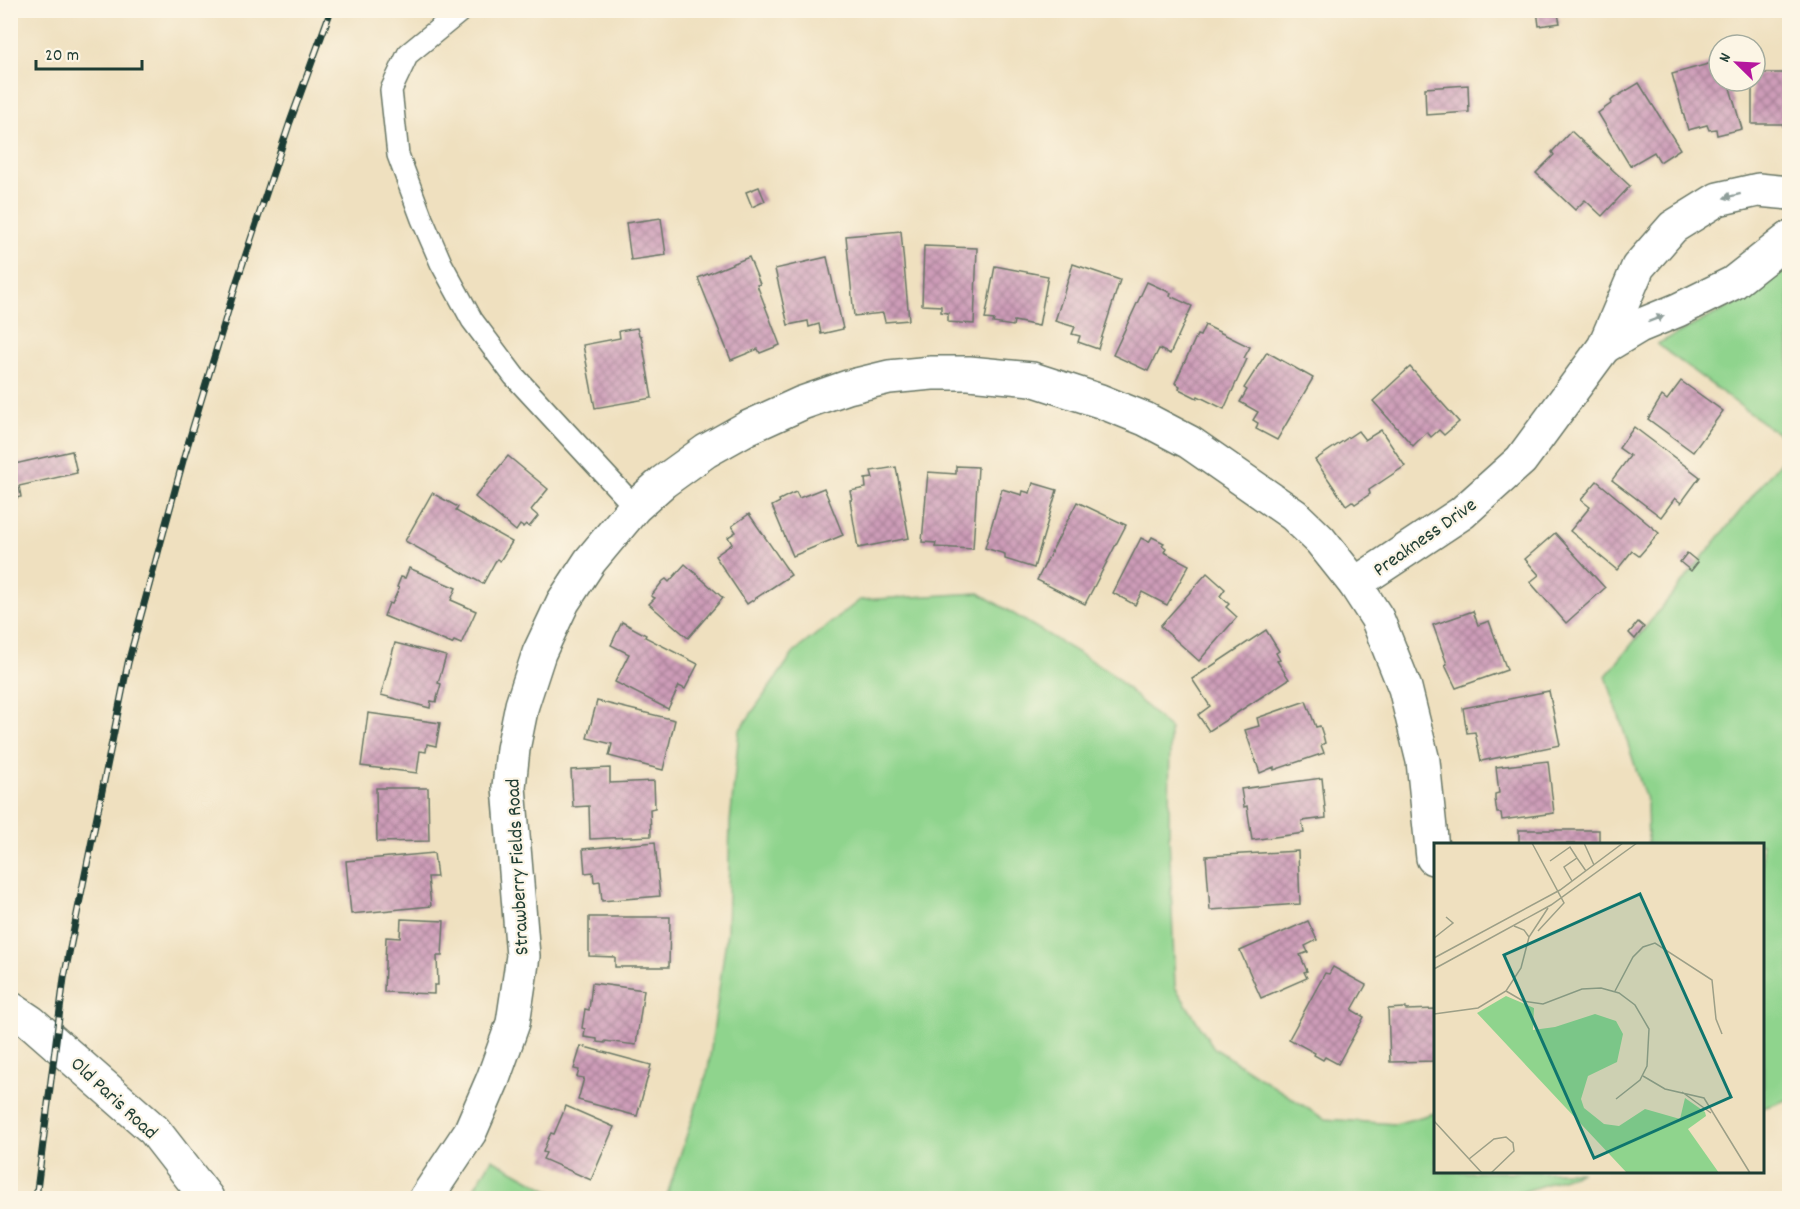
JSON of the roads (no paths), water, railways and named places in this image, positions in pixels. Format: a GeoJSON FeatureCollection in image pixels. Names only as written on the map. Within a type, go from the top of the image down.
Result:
{"type":"FeatureCollection","features":[{"type":"Feature","properties":{"kind":"street","name":"Preakness Drive"},"geometry":{"type":"LineString","coordinates":[[1356,584],[1462,513],[1521,460],[1604,347],[1638,267],[1673,227],[1718,199],[1758,189],[1790,193]]}},
{"type":"Feature","properties":{"kind":"street","name":"Preakness Drive"},"geometry":{"type":"LineString","coordinates":[[1604,347],[1639,326],[1733,283],[1790,238]]}},
{"type":"Feature","properties":{"kind":"street","name":"Strawberry Fields Road"},"geometry":{"type":"LineString","coordinates":[[426,1198],[470,1132],[493,1079],[513,1023],[523,956],[509,787],[513,749],[522,705],[539,653],[563,602],[590,561],[635,507],[663,482],[706,451],[747,428],[802,403],[848,387],[889,377],[932,372],[1032,378],[1145,419],[1190,442],[1294,515],[1320,540],[1356,584],[1377,618],[1405,688],[1423,761],[1433,858]]}},
{"type":"Feature","properties":{"kind":"street","name":"Old Paris Road"},"geometry":{"type":"LineString","coordinates":[[10,1008],[40,1029],[154,1130],[207,1198]]}},
{"type":"Feature","properties":{"kind":"lane"},"geometry":{"type":"LineString","coordinates":[[462,10],[408,54],[391,90],[398,155],[441,263],[472,320],[514,376],[635,507]]}},
{"type":"Feature","properties":{"kind":"railway"},"geometry":{"type":"LineString","coordinates":[[36,1198],[64,978],[128,663],[184,457],[237,281],[290,122],[331,10]]}}]}
